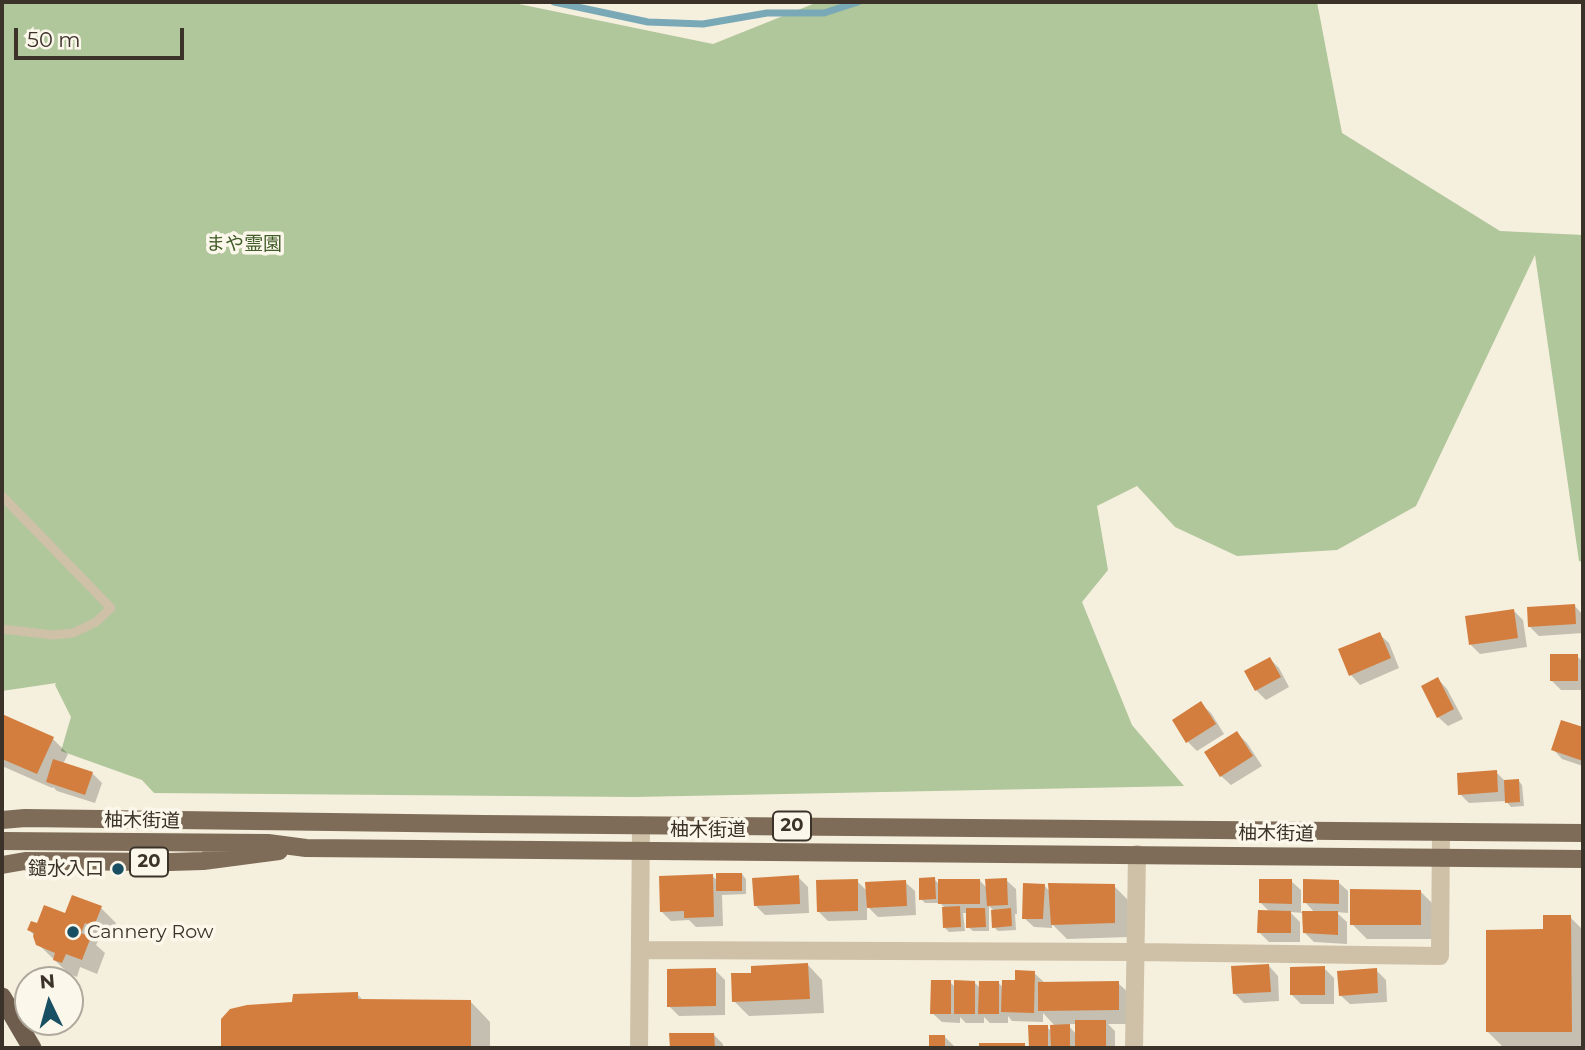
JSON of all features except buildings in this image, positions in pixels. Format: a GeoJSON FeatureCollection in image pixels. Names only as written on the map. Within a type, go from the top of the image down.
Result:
{"type":"FeatureCollection","features":[{"type":"Feature","properties":{"kind":"highway"},"geometry":{"type":"LineString","coordinates":[[2,997],[32,1048]]}},
{"type":"Feature","properties":{"kind":"main road","name":"柚木街道"},"geometry":{"type":"LineString","coordinates":[[2,820],[25,818],[1583,833]]}},
{"type":"Feature","properties":{"kind":"main road","name":"柚木街道"},"geometry":{"type":"LineString","coordinates":[[2,841],[268,843],[296,848],[1583,859]]}},
{"type":"Feature","properties":{"kind":"main road","name":"20"},"geometry":{"type":"LineString","coordinates":[[2,864],[25,861],[170,862],[271,853],[296,848]]}},
{"type":"Feature","properties":{"kind":"street"},"geometry":{"type":"LineString","coordinates":[[639,1048],[641,825]]}},
{"type":"Feature","properties":{"kind":"street"},"geometry":{"type":"LineString","coordinates":[[640,950],[1440,956],[1441,832]]}},
{"type":"Feature","properties":{"kind":"street"},"geometry":{"type":"LineString","coordinates":[[1135,1048],[1137,854]]}},
{"type":"Feature","properties":{"kind":"lane"},"geometry":{"type":"LineString","coordinates":[[2,496],[111,608],[96,622],[73,632],[53,635],[2,629]]}},
{"type":"Feature","properties":{"kind":"green space","name":"まや霊園"},"geometry":{"type":"Polygon","coordinates":[[[2,2],[509,2],[713,44],[818,2],[1317,2],[1342,133],[1500,231],[1583,235],[1583,562],[1579,561],[1535,255],[1416,506],[1337,550],[1237,556],[1175,527],[1137,486],[1097,506],[1108,570],[1082,602],[1132,725],[1184,786],[634,797],[154,793],[142,780],[61,751],[71,717],[56,683],[2,691],[2,2]]]}},
{"type":"Feature","properties":{"kind":"waterway"},"geometry":{"type":"LineString","coordinates":[[554,2],[648,22],[703,24],[767,13],[824,13],[858,2]]}},
{"type":"Feature","properties":{"kind":"place","name":"鑓水入口"},"geometry":{"type":"Point","coordinates":[118,869]}},
{"type":"Feature","properties":{"kind":"place","name":"Cannery Row"},"geometry":{"type":"Point","coordinates":[73,932]}}]}
